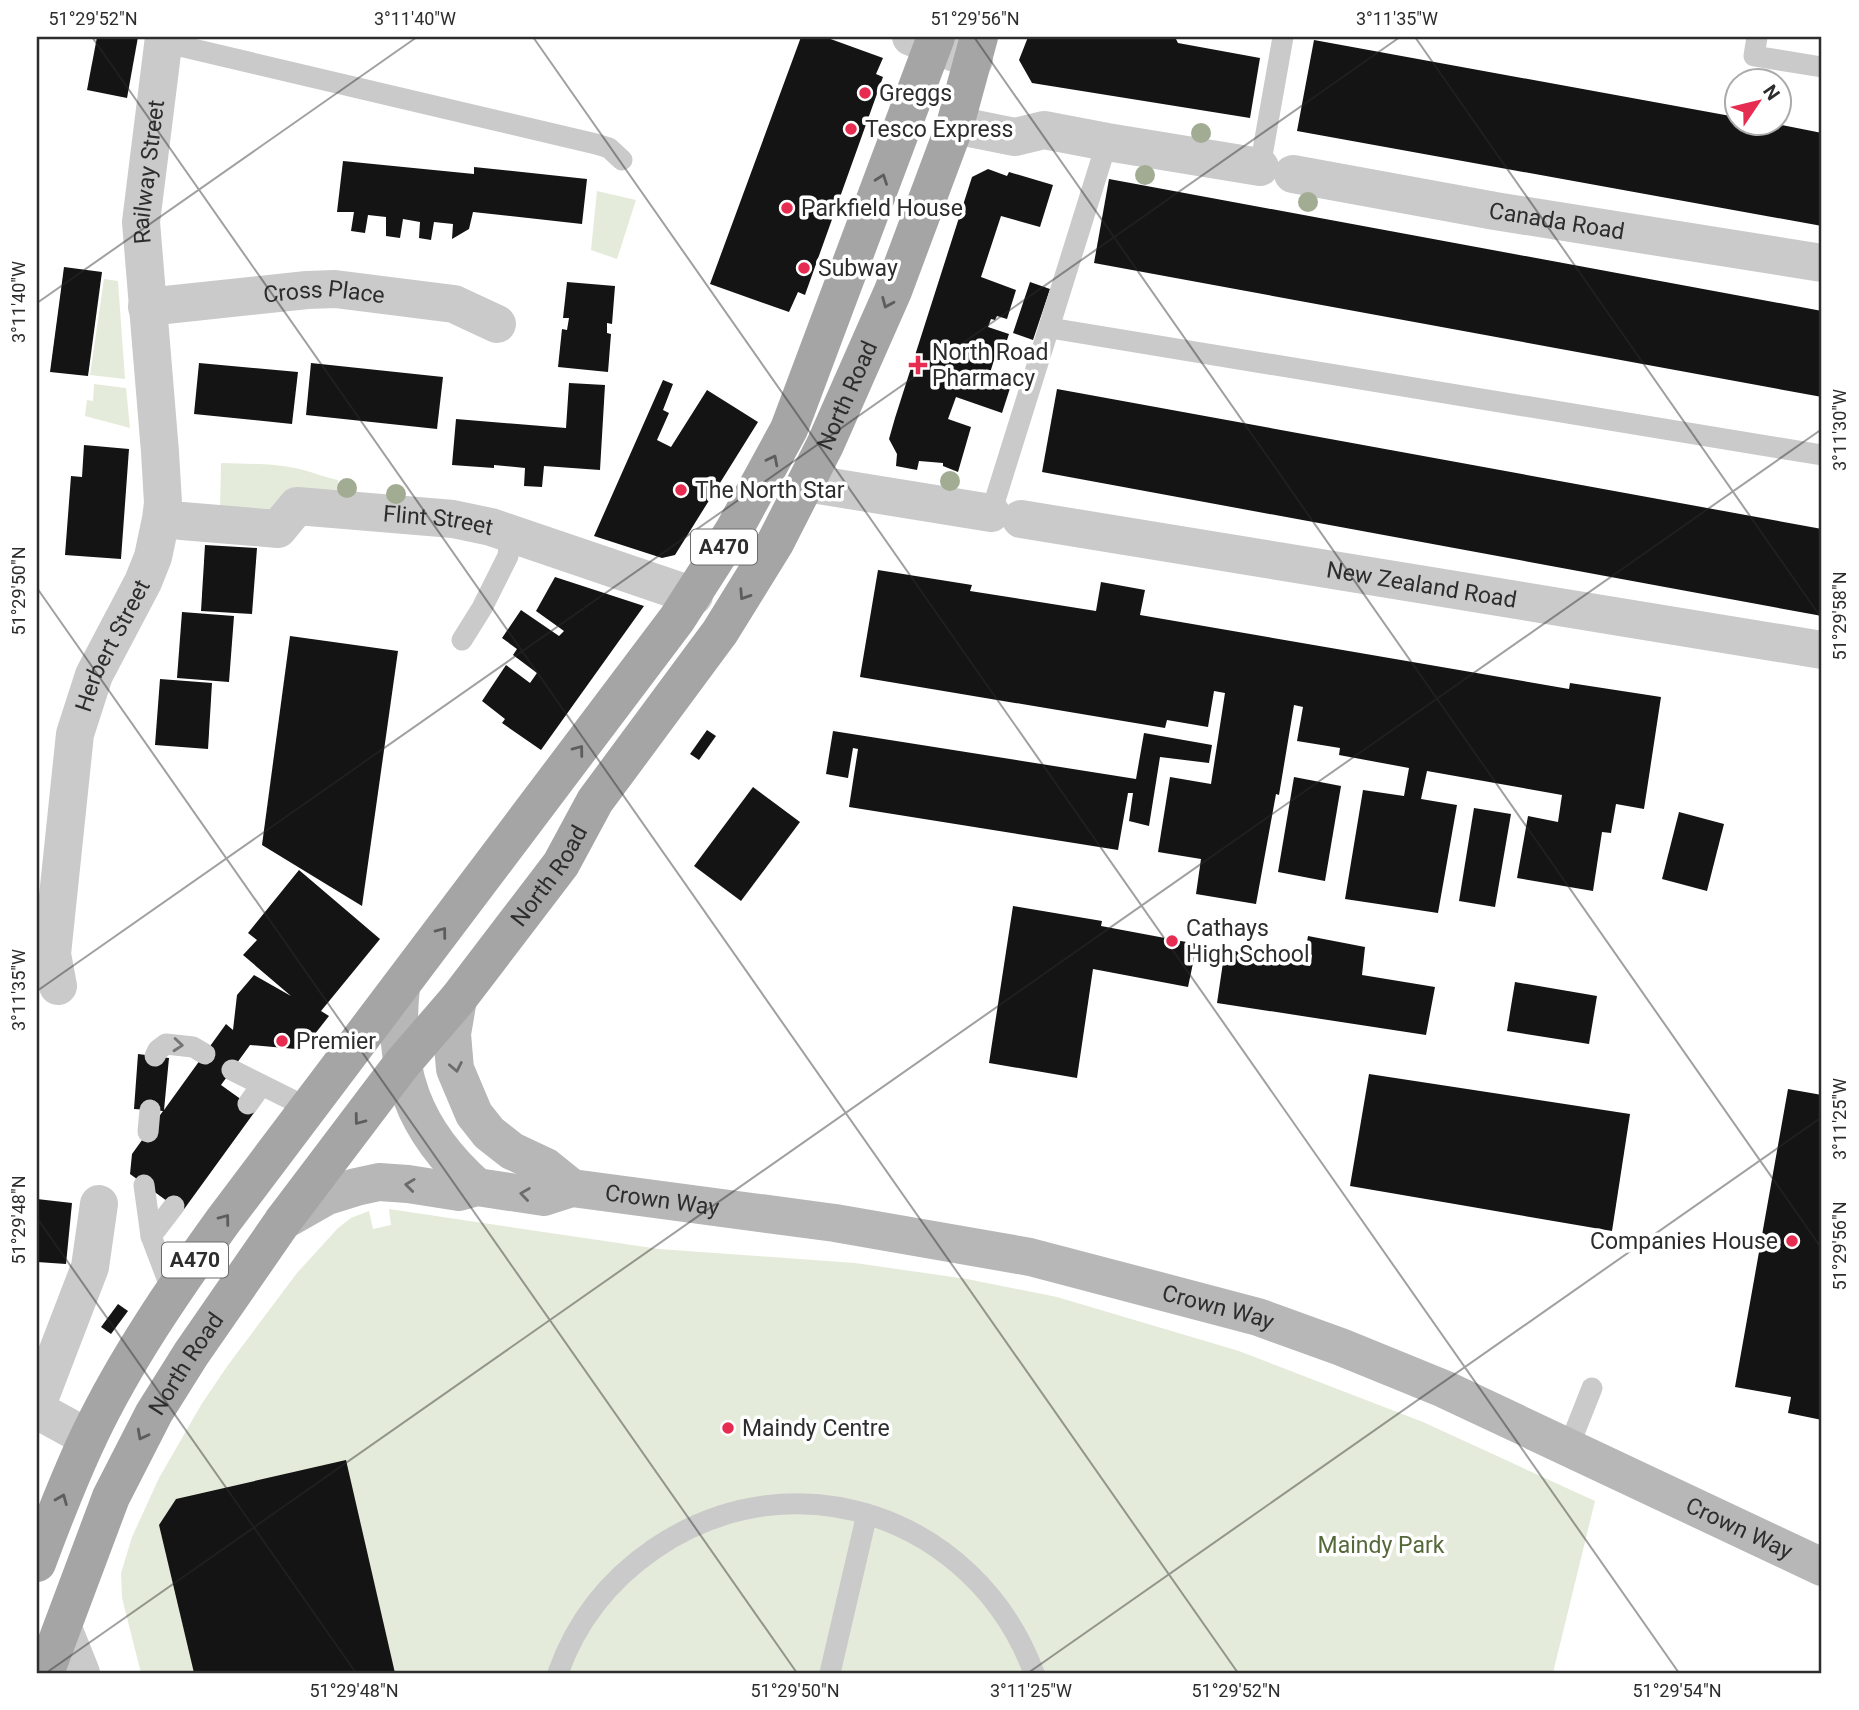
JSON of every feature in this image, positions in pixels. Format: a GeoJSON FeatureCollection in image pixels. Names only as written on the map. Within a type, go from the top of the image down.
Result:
{"type":"FeatureCollection","features":[{"type":"Feature","properties":{"kind":"main road","name":"North Road"},"geometry":{"type":"LineString","coordinates":[[37,1563],[88,1437],[130,1362],[173,1294],[223,1221],[694,596],[734,530],[789,429],[927,40]]}},
{"type":"Feature","properties":{"kind":"main road","name":"North Road"},"geometry":{"type":"LineString","coordinates":[[46,1673],[111,1497],[130,1458],[191,1354],[283,1221],[401,1065],[458,999],[561,864],[595,801],[720,632],[751,584],[806,483],[893,291],[955,125],[977,49]]}},
{"type":"Feature","properties":{"kind":"street","name":"Railway Street"},"geometry":{"type":"LineString","coordinates":[[147,307],[141,222],[163,39]]}},
{"type":"Feature","properties":{"kind":"street"},"geometry":{"type":"LineString","coordinates":[[927,40],[977,49]]}},
{"type":"Feature","properties":{"kind":"street","name":"Canada Road"},"geometry":{"type":"LineString","coordinates":[[955,125],[1015,137],[1044,130],[1276,170],[1495,212],[1822,263]]}},
{"type":"Feature","properties":{"kind":"street","name":"Cross Place"},"geometry":{"type":"LineString","coordinates":[[147,307],[335,289],[454,304],[498,324]]}},
{"type":"Feature","properties":{"kind":"street","name":"Herbert Street"},"geometry":{"type":"LineString","coordinates":[[58,986],[52,954],[75,734],[94,675],[143,582],[153,557],[161,519],[163,503],[160,453],[147,307]]}},
{"type":"Feature","properties":{"kind":"street","name":"New Zealand Road"},"geometry":{"type":"LineString","coordinates":[[806,483],[1700,638],[1822,650]]}},
{"type":"Feature","properties":{"kind":"street","name":"Flint Street"},"geometry":{"type":"LineString","coordinates":[[182,521],[278,529],[297,506],[453,519],[491,527],[694,596]]}},
{"type":"Feature","properties":{"kind":"street"},"geometry":{"type":"LineString","coordinates":[[401,986],[398,1017],[401,1065],[410,1096],[430,1134],[457,1169],[477,1187]]}},
{"type":"Feature","properties":{"kind":"street","name":"Crown Way"},"geometry":{"type":"LineString","coordinates":[[458,999],[452,1034],[455,1069],[474,1114],[489,1133],[512,1151],[546,1167],[572,1188]]}},
{"type":"Feature","properties":{"kind":"street","name":"Crown Way"},"geometry":{"type":"LineString","coordinates":[[283,1221],[327,1196],[379,1182],[459,1192],[477,1187],[544,1197],[572,1188],[835,1223],[1030,1257],[1258,1317],[1341,1347],[1444,1389],[1569,1446],[1822,1567]]}},
{"type":"Feature","properties":{"kind":"street"},"geometry":{"type":"LineString","coordinates":[[88,1437],[37,1408],[90,1268],[99,1204]]}},
{"type":"Feature","properties":{"kind":"street"},"geometry":{"type":"LineString","coordinates":[[63,1629],[80,1673]]}},
{"type":"Feature","properties":{"kind":"lane"},"geometry":{"type":"LineString","coordinates":[[1276,170],[1283,37]]}},
{"type":"Feature","properties":{"kind":"lane"},"geometry":{"type":"LineString","coordinates":[[1757,37],[1754,56],[1822,67]]}},
{"type":"Feature","properties":{"kind":"lane"},"geometry":{"type":"LineString","coordinates":[[163,39],[602,146],[609,148],[622,160]]}},
{"type":"Feature","properties":{"kind":"lane"},"geometry":{"type":"LineString","coordinates":[[1006,516],[1050,328],[1107,142]]}},
{"type":"Feature","properties":{"kind":"lane"},"geometry":{"type":"LineString","coordinates":[[1050,328],[1822,455]]}},
{"type":"Feature","properties":{"kind":"lane"},"geometry":{"type":"LineString","coordinates":[[461,640],[482,608],[508,556],[510,535]]}},
{"type":"Feature","properties":{"kind":"lane"},"geometry":{"type":"LineString","coordinates":[[155,1056],[166,1044],[193,1047],[205,1054]]}},
{"type":"Feature","properties":{"kind":"lane"},"geometry":{"type":"LineString","coordinates":[[243,1086],[308,1108]]}},
{"type":"Feature","properties":{"kind":"lane"},"geometry":{"type":"LineString","coordinates":[[148,1132],[150,1110]]}},
{"type":"Feature","properties":{"kind":"lane"},"geometry":{"type":"LineString","coordinates":[[156,1198],[151,1236],[173,1294]]}},
{"type":"Feature","properties":{"kind":"lane"},"geometry":{"type":"LineString","coordinates":[[1569,1446],[1592,1388]]}},
{"type":"Feature","properties":{"kind":"lane"},"geometry":{"type":"LineString","coordinates":[[558,1673],[575,1636],[602,1594],[641,1558],[691,1527],[738,1510],[768,1506],[830,1506],[867,1514],[913,1532],[937,1547],[961,1565],[997,1603],[1027,1653],[1034,1673]]}},
{"type":"Feature","properties":{"kind":"lane"},"geometry":{"type":"LineString","coordinates":[[830,1673],[867,1514]]}},
{"type":"Feature","properties":{"kind":"green space"},"geometry":{"type":"Polygon","coordinates":[[[597,191],[636,200],[617,259],[591,250],[597,191]]]}},
{"type":"Feature","properties":{"kind":"green space"},"geometry":{"type":"Polygon","coordinates":[[[104,279],[118,281],[125,379],[90,375],[104,279]]]}},
{"type":"Feature","properties":{"kind":"green space"},"geometry":{"type":"Polygon","coordinates":[[[94,384],[126,388],[130,428],[85,416],[87,400],[93,401],[94,384]]]}},
{"type":"Feature","properties":{"kind":"green space"},"geometry":{"type":"Polygon","coordinates":[[[221,463],[267,464],[301,469],[338,480],[338,497],[266,514],[220,508],[221,463]]]}},
{"type":"Feature","properties":{"kind":"green space","name":"Maindy Centre"},"geometry":{"type":"Polygon","coordinates":[[[389,1209],[659,1249],[855,1263],[967,1279],[1057,1297],[1239,1351],[1423,1422],[1595,1501],[1553,1673],[141,1673],[122,1598],[121,1573],[132,1537],[159,1478],[201,1405],[297,1273],[338,1228],[351,1218],[369,1211],[373,1229],[391,1225],[389,1209]]]}},
{"type":"Feature","properties":{"kind":"building"},"geometry":{"type":"Polygon","coordinates":[[[97,37],[138,37],[127,98],[87,90],[97,37]]]}},
{"type":"Feature","properties":{"kind":"building","name":"Parkfield House"},"geometry":{"type":"Polygon","coordinates":[[[801,37],[825,37],[883,58],[876,74],[883,77],[805,295],[798,292],[789,312],[710,284],[801,37]]]}},
{"type":"Feature","properties":{"kind":"building"},"geometry":{"type":"Polygon","coordinates":[[[1028,37],[1175,37],[1178,43],[1260,58],[1250,118],[1032,83],[1019,60],[1028,37]]]}},
{"type":"Feature","properties":{"kind":"building"},"geometry":{"type":"Polygon","coordinates":[[[1314,40],[1722,114],[1722,136],[1792,136],[1792,127],[1822,133],[1822,226],[1297,131],[1314,40]]]}},
{"type":"Feature","properties":{"kind":"building"},"geometry":{"type":"Polygon","coordinates":[[[343,161],[474,174],[474,167],[587,179],[582,224],[473,212],[469,229],[452,239],[453,224],[434,222],[431,240],[419,238],[420,222],[403,219],[400,238],[386,236],[386,217],[368,215],[365,233],[351,231],[354,212],[337,212],[343,161]]]}},
{"type":"Feature","properties":{"kind":"building"},"geometry":{"type":"Polygon","coordinates":[[[988,169],[1007,176],[1009,172],[1053,185],[1040,227],[1001,216],[981,277],[1016,290],[1007,319],[997,316],[995,320],[991,319],[988,327],[1009,334],[1004,349],[998,347],[990,373],[1012,382],[1002,413],[956,397],[948,419],[971,427],[958,472],[943,466],[943,463],[919,461],[917,470],[896,466],[897,454],[889,439],[895,418],[972,177],[988,169]]]}},
{"type":"Feature","properties":{"kind":"building"},"geometry":{"type":"Polygon","coordinates":[[[1109,179],[1822,311],[1822,397],[1094,263],[1109,179]]]}},
{"type":"Feature","properties":{"kind":"building"},"geometry":{"type":"Polygon","coordinates":[[[64,267],[102,272],[88,376],[50,372],[64,267]]]}},
{"type":"Feature","properties":{"kind":"building"},"geometry":{"type":"Polygon","coordinates":[[[567,282],[615,286],[612,324],[607,323],[607,333],[611,334],[608,372],[558,367],[562,329],[567,330],[569,318],[563,318],[567,282]]]}},
{"type":"Feature","properties":{"kind":"building"},"geometry":{"type":"Polygon","coordinates":[[[1030,282],[1050,289],[1033,340],[1013,333],[1030,282]]]}},
{"type":"Feature","properties":{"kind":"building"},"geometry":{"type":"Polygon","coordinates":[[[199,363],[298,372],[292,424],[194,414],[199,363]]]}},
{"type":"Feature","properties":{"kind":"building"},"geometry":{"type":"Polygon","coordinates":[[[311,363],[443,377],[437,429],[306,415],[311,363]]]}},
{"type":"Feature","properties":{"kind":"building"},"geometry":{"type":"Polygon","coordinates":[[[663,380],[673,384],[663,410],[669,413],[657,440],[671,447],[707,390],[758,422],[675,555],[662,558],[594,536],[663,380]]]}},
{"type":"Feature","properties":{"kind":"building"},"geometry":{"type":"Polygon","coordinates":[[[569,383],[605,385],[600,470],[544,466],[542,487],[524,486],[525,468],[452,465],[456,419],[566,428],[569,383]]]}},
{"type":"Feature","properties":{"kind":"building"},"geometry":{"type":"Polygon","coordinates":[[[1057,389],[1822,529],[1822,616],[1042,472],[1057,389]]]}},
{"type":"Feature","properties":{"kind":"building"},"geometry":{"type":"Polygon","coordinates":[[[84,445],[129,449],[121,559],[65,555],[71,476],[82,477],[84,445]]]}},
{"type":"Feature","properties":{"kind":"building"},"geometry":{"type":"Polygon","coordinates":[[[205,545],[257,548],[252,614],[201,611],[205,545]]]}},
{"type":"Feature","properties":{"kind":"building"},"geometry":{"type":"Polygon","coordinates":[[[878,570],[972,585],[970,591],[1096,611],[1101,582],[1145,590],[1140,615],[1569,689],[1570,683],[1661,697],[1644,809],[1616,804],[1611,833],[1602,832],[1593,891],[1517,878],[1528,816],[1558,822],[1562,795],[1427,771],[1421,799],[1457,805],[1438,913],[1345,899],[1363,790],[1404,796],[1409,768],[1339,755],[1340,748],[1297,741],[1303,707],[1294,705],[1279,795],[1276,794],[1256,904],[1196,894],[1201,859],[1158,852],[1170,777],[1211,784],[1225,693],[1214,691],[1208,727],[1167,720],[1165,728],[860,677],[878,570]]]}},
{"type":"Feature","properties":{"kind":"building"},"geometry":{"type":"Polygon","coordinates":[[[555,577],[644,606],[541,750],[502,723],[505,719],[482,701],[506,665],[530,683],[537,673],[513,655],[517,649],[502,638],[521,610],[559,636],[564,631],[536,611],[555,577]]]}},
{"type":"Feature","properties":{"kind":"building"},"geometry":{"type":"Polygon","coordinates":[[[182,612],[234,616],[229,682],[177,678],[182,612]]]}},
{"type":"Feature","properties":{"kind":"building"},"geometry":{"type":"Polygon","coordinates":[[[290,636],[398,651],[362,906],[262,845],[290,636]]]}},
{"type":"Feature","properties":{"kind":"building"},"geometry":{"type":"Polygon","coordinates":[[[160,679],[212,683],[208,749],[155,745],[160,679]]]}},
{"type":"Feature","properties":{"kind":"building"},"geometry":{"type":"Polygon","coordinates":[[[707,730],[716,736],[699,760],[690,754],[707,730]]]}},
{"type":"Feature","properties":{"kind":"building"},"geometry":{"type":"Polygon","coordinates":[[[833,731],[1136,779],[1144,733],[1212,745],[1209,763],[1160,757],[1149,826],[1129,821],[1133,793],[1128,793],[1118,850],[849,807],[858,749],[853,748],[848,778],[826,774],[833,731]]]}},
{"type":"Feature","properties":{"kind":"building"},"geometry":{"type":"Polygon","coordinates":[[[1294,777],[1341,786],[1325,881],[1278,872],[1294,777]]]}},
{"type":"Feature","properties":{"kind":"building"},"geometry":{"type":"Polygon","coordinates":[[[753,787],[800,822],[741,901],[694,866],[753,787]]]}},
{"type":"Feature","properties":{"kind":"building"},"geometry":{"type":"Polygon","coordinates":[[[1474,808],[1511,814],[1495,907],[1459,901],[1474,808]]]}},
{"type":"Feature","properties":{"kind":"building"},"geometry":{"type":"Polygon","coordinates":[[[1679,812],[1724,824],[1707,891],[1662,879],[1679,812]]]}},
{"type":"Feature","properties":{"kind":"building"},"geometry":{"type":"Polygon","coordinates":[[[299,870],[380,939],[321,1011],[329,1016],[307,1044],[300,1043],[296,1049],[250,1045],[221,1085],[256,1110],[182,1212],[130,1174],[132,1154],[163,1111],[134,1109],[138,1054],[169,1058],[164,1110],[226,1024],[233,1030],[237,995],[254,975],[291,996],[243,955],[257,940],[248,933],[299,870]]]}},
{"type":"Feature","properties":{"kind":"building"},"geometry":{"type":"Polygon","coordinates":[[[1013,906],[1102,921],[1101,926],[1197,944],[1188,987],[1093,969],[1077,1078],[989,1063],[1013,906]]]}},
{"type":"Feature","properties":{"kind":"building"},"geometry":{"type":"Polygon","coordinates":[[[1308,936],[1365,947],[1362,975],[1435,987],[1426,1035],[1217,1003],[1225,949],[1310,966],[1312,955],[1305,953],[1308,936]]]}},
{"type":"Feature","properties":{"kind":"building"},"geometry":{"type":"Polygon","coordinates":[[[1515,982],[1597,996],[1589,1044],[1507,1031],[1515,982]]]}},
{"type":"Feature","properties":{"kind":"building"},"geometry":{"type":"Polygon","coordinates":[[[1369,1074],[1630,1114],[1612,1231],[1350,1186],[1369,1074]]]}},
{"type":"Feature","properties":{"kind":"building","name":"Companies House"},"geometry":{"type":"Polygon","coordinates":[[[1788,1089],[1822,1095],[1822,1420],[1788,1413],[1791,1397],[1735,1387],[1788,1089]]]}},
{"type":"Feature","properties":{"kind":"building"},"geometry":{"type":"Polygon","coordinates":[[[37,1199],[72,1203],[66,1264],[37,1262],[37,1199]]]}},
{"type":"Feature","properties":{"kind":"building"},"geometry":{"type":"Polygon","coordinates":[[[118,1304],[128,1311],[111,1334],[101,1327],[118,1304]]]}},
{"type":"Feature","properties":{"kind":"building"},"geometry":{"type":"Polygon","coordinates":[[[346,1460],[395,1673],[194,1673],[159,1525],[176,1499],[346,1460]]]}},
{"type":"Feature","properties":{"kind":"place","name":"Greggs"},"geometry":{"type":"Point","coordinates":[865,93]}},
{"type":"Feature","properties":{"kind":"place","name":"Tesco Express"},"geometry":{"type":"Point","coordinates":[851,129]}},
{"type":"Feature","properties":{"kind":"place","name":"Parkfield House"},"geometry":{"type":"Point","coordinates":[787,208]}},
{"type":"Feature","properties":{"kind":"place","name":"Subway"},"geometry":{"type":"Point","coordinates":[804,268]}},
{"type":"Feature","properties":{"kind":"place","name":"North Road Pharmacy"},"geometry":{"type":"Point","coordinates":[918,365]}},
{"type":"Feature","properties":{"kind":"place","name":"The North Star"},"geometry":{"type":"Point","coordinates":[681,490]}},
{"type":"Feature","properties":{"kind":"place","name":"Cathays High School"},"geometry":{"type":"Point","coordinates":[1172,941]}},
{"type":"Feature","properties":{"kind":"place","name":"Premier"},"geometry":{"type":"Point","coordinates":[282,1041]}},
{"type":"Feature","properties":{"kind":"place","name":"Companies House"},"geometry":{"type":"Point","coordinates":[1792,1241]}},
{"type":"Feature","properties":{"kind":"place","name":"Maindy Centre"},"geometry":{"type":"Point","coordinates":[728,1428]}},
{"type":"Feature","properties":{"kind":"park label","name":"Maindy Park"},"geometry":{"type":"Point","coordinates":[1381,1545]}}]}
